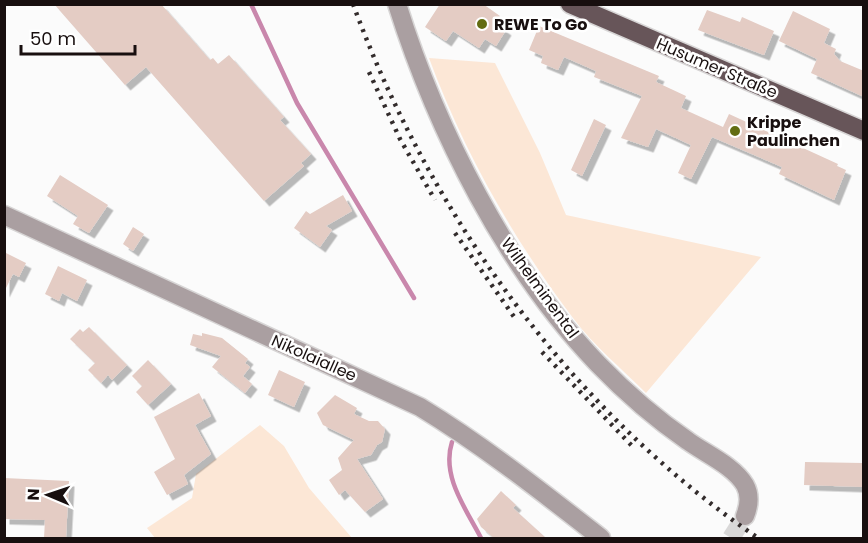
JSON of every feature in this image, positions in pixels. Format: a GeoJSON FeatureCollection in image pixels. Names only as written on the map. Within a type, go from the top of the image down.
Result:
{"type":"FeatureCollection","features":[{"type":"Feature","properties":{"kind":"main road","name":"Husumer Straße"},"geometry":{"type":"LineString","coordinates":[[570,4],[864,131]]}},
{"type":"Feature","properties":{"kind":"street","name":"Wilhelminental"},"geometry":{"type":"LineString","coordinates":[[397,4],[420,70],[462,163],[499,231],[534,286],[563,324],[606,371],[686,440],[739,477],[749,495],[745,516]]}},
{"type":"Feature","properties":{"kind":"street","name":"Nikolaiallee"},"geometry":{"type":"LineString","coordinates":[[4,215],[420,407],[457,429],[517,472],[601,538]]}},
{"type":"Feature","properties":{"kind":"shaded area"},"geometry":{"type":"Polygon","coordinates":[[[429,58],[495,63],[540,153],[566,215],[761,257],[646,393],[581,328],[530,257],[474,160],[442,92],[429,58]]]}},
{"type":"Feature","properties":{"kind":"shaded area"},"geometry":{"type":"Polygon","coordinates":[[[260,425],[284,446],[309,488],[352,538],[155,538],[147,528],[192,498],[196,474],[260,425]]]}},
{"type":"Feature","properties":{"kind":"building"},"geometry":{"type":"Polygon","coordinates":[[[54,4],[161,4],[210,60],[213,58],[218,64],[229,55],[284,117],[280,120],[311,154],[301,163],[304,166],[264,201],[146,67],[125,85],[54,4]]]}},
{"type":"Feature","properties":{"kind":"building"},"geometry":{"type":"Polygon","coordinates":[[[440,4],[483,4],[500,16],[496,23],[506,30],[496,46],[485,39],[479,48],[453,31],[446,41],[425,27],[440,4]]]}},
{"type":"Feature","properties":{"kind":"building"},"geometry":{"type":"Polygon","coordinates":[[[707,10],[740,22],[742,17],[774,31],[764,55],[698,30],[707,10]]]}},
{"type":"Feature","properties":{"kind":"building"},"geometry":{"type":"Polygon","coordinates":[[[793,11],[830,29],[824,43],[836,49],[834,54],[840,61],[864,71],[864,97],[811,73],[817,59],[779,41],[793,11]]]}},
{"type":"Feature","properties":{"kind":"building"},"geometry":{"type":"Polygon","coordinates":[[[539,26],[659,76],[656,82],[686,96],[681,108],[723,127],[729,114],[838,164],[837,166],[846,170],[834,200],[779,174],[782,167],[712,137],[691,179],[678,173],[691,145],[656,129],[648,147],[621,138],[642,96],[594,77],[596,71],[564,57],[558,70],[541,63],[543,56],[529,50],[539,26]]]}},
{"type":"Feature","properties":{"kind":"building"},"geometry":{"type":"Polygon","coordinates":[[[594,119],[606,125],[582,176],[571,170],[594,119]]]}},
{"type":"Feature","properties":{"kind":"building"},"geometry":{"type":"Polygon","coordinates":[[[60,175],[108,205],[89,233],[73,224],[78,216],[47,196],[60,175]]]}},
{"type":"Feature","properties":{"kind":"building"},"geometry":{"type":"Polygon","coordinates":[[[343,195],[352,211],[326,226],[332,230],[320,247],[294,228],[306,211],[310,214],[343,195]]]}},
{"type":"Feature","properties":{"kind":"building"},"geometry":{"type":"Polygon","coordinates":[[[133,227],[144,234],[133,251],[123,244],[133,227]]]}},
{"type":"Feature","properties":{"kind":"building"},"geometry":{"type":"Polygon","coordinates":[[[4,252],[26,263],[19,277],[13,274],[4,292],[4,252]]]}},
{"type":"Feature","properties":{"kind":"building"},"geometry":{"type":"Polygon","coordinates":[[[58,266],[87,280],[77,301],[62,293],[59,301],[45,294],[58,266]]]}},
{"type":"Feature","properties":{"kind":"building"},"geometry":{"type":"Polygon","coordinates":[[[89,327],[127,365],[112,380],[108,375],[101,383],[88,370],[95,363],[70,339],[80,329],[83,332],[89,327]]]}},
{"type":"Feature","properties":{"kind":"building"},"geometry":{"type":"Polygon","coordinates":[[[202,333],[222,338],[248,359],[245,363],[250,367],[243,376],[252,384],[245,393],[212,367],[221,356],[190,345],[193,334],[202,336],[202,333]]]}},
{"type":"Feature","properties":{"kind":"building"},"geometry":{"type":"Polygon","coordinates":[[[148,360],[171,384],[148,405],[136,392],[142,386],[132,376],[148,360]]]}},
{"type":"Feature","properties":{"kind":"building"},"geometry":{"type":"Polygon","coordinates":[[[279,370],[305,382],[294,407],[268,395],[279,370]]]}},
{"type":"Feature","properties":{"kind":"building"},"geometry":{"type":"Polygon","coordinates":[[[199,393],[211,416],[195,425],[211,454],[184,475],[188,484],[167,495],[154,472],[175,459],[154,417],[199,393]]]}},
{"type":"Feature","properties":{"kind":"building"},"geometry":{"type":"Polygon","coordinates":[[[335,395],[357,408],[354,414],[369,421],[378,421],[385,429],[382,442],[377,445],[371,455],[357,459],[383,499],[365,512],[345,490],[339,495],[329,480],[342,470],[338,458],[354,440],[323,425],[317,413],[335,395]]]}},
{"type":"Feature","properties":{"kind":"building"},"geometry":{"type":"Polygon","coordinates":[[[805,462],[863,463],[863,487],[804,485],[805,462]]]}},
{"type":"Feature","properties":{"kind":"building"},"geometry":{"type":"Polygon","coordinates":[[[4,478],[69,481],[66,538],[44,538],[45,520],[4,519],[4,478]]]}},
{"type":"Feature","properties":{"kind":"building"},"geometry":{"type":"Polygon","coordinates":[[[501,491],[516,505],[513,508],[546,538],[494,538],[481,527],[477,519],[501,491]]]}},
{"type":"Feature","properties":{"kind":"waterway"},"geometry":{"type":"LineString","coordinates":[[251,4],[297,103],[414,298]]}},
{"type":"Feature","properties":{"kind":"waterway"},"geometry":{"type":"LineString","coordinates":[[452,442],[449,455],[452,480],[481,538]]}},
{"type":"Feature","properties":{"kind":"tunnel"},"geometry":{"type":"LineString","coordinates":[[731,538],[745,516]]}},
{"type":"Feature","properties":{"kind":"railway"},"geometry":{"type":"LineString","coordinates":[[353,4],[385,83],[423,159],[466,233],[515,303],[568,369],[627,431],[690,487],[758,538]]}},
{"type":"Feature","properties":{"kind":"railway"},"geometry":{"type":"LineString","coordinates":[[369,72],[400,139],[435,200]]}},
{"type":"Feature","properties":{"kind":"railway"},"geometry":{"type":"LineString","coordinates":[[455,233],[517,321]]}},
{"type":"Feature","properties":{"kind":"railway"},"geometry":{"type":"LineString","coordinates":[[542,352],[635,449]]}},
{"type":"Feature","properties":{"kind":"place","name":"REWE To Go"},"geometry":{"type":"Point","coordinates":[482,24]}},
{"type":"Feature","properties":{"kind":"place","name":"Krippe Paulinchen"},"geometry":{"type":"Point","coordinates":[735,131]}}]}
